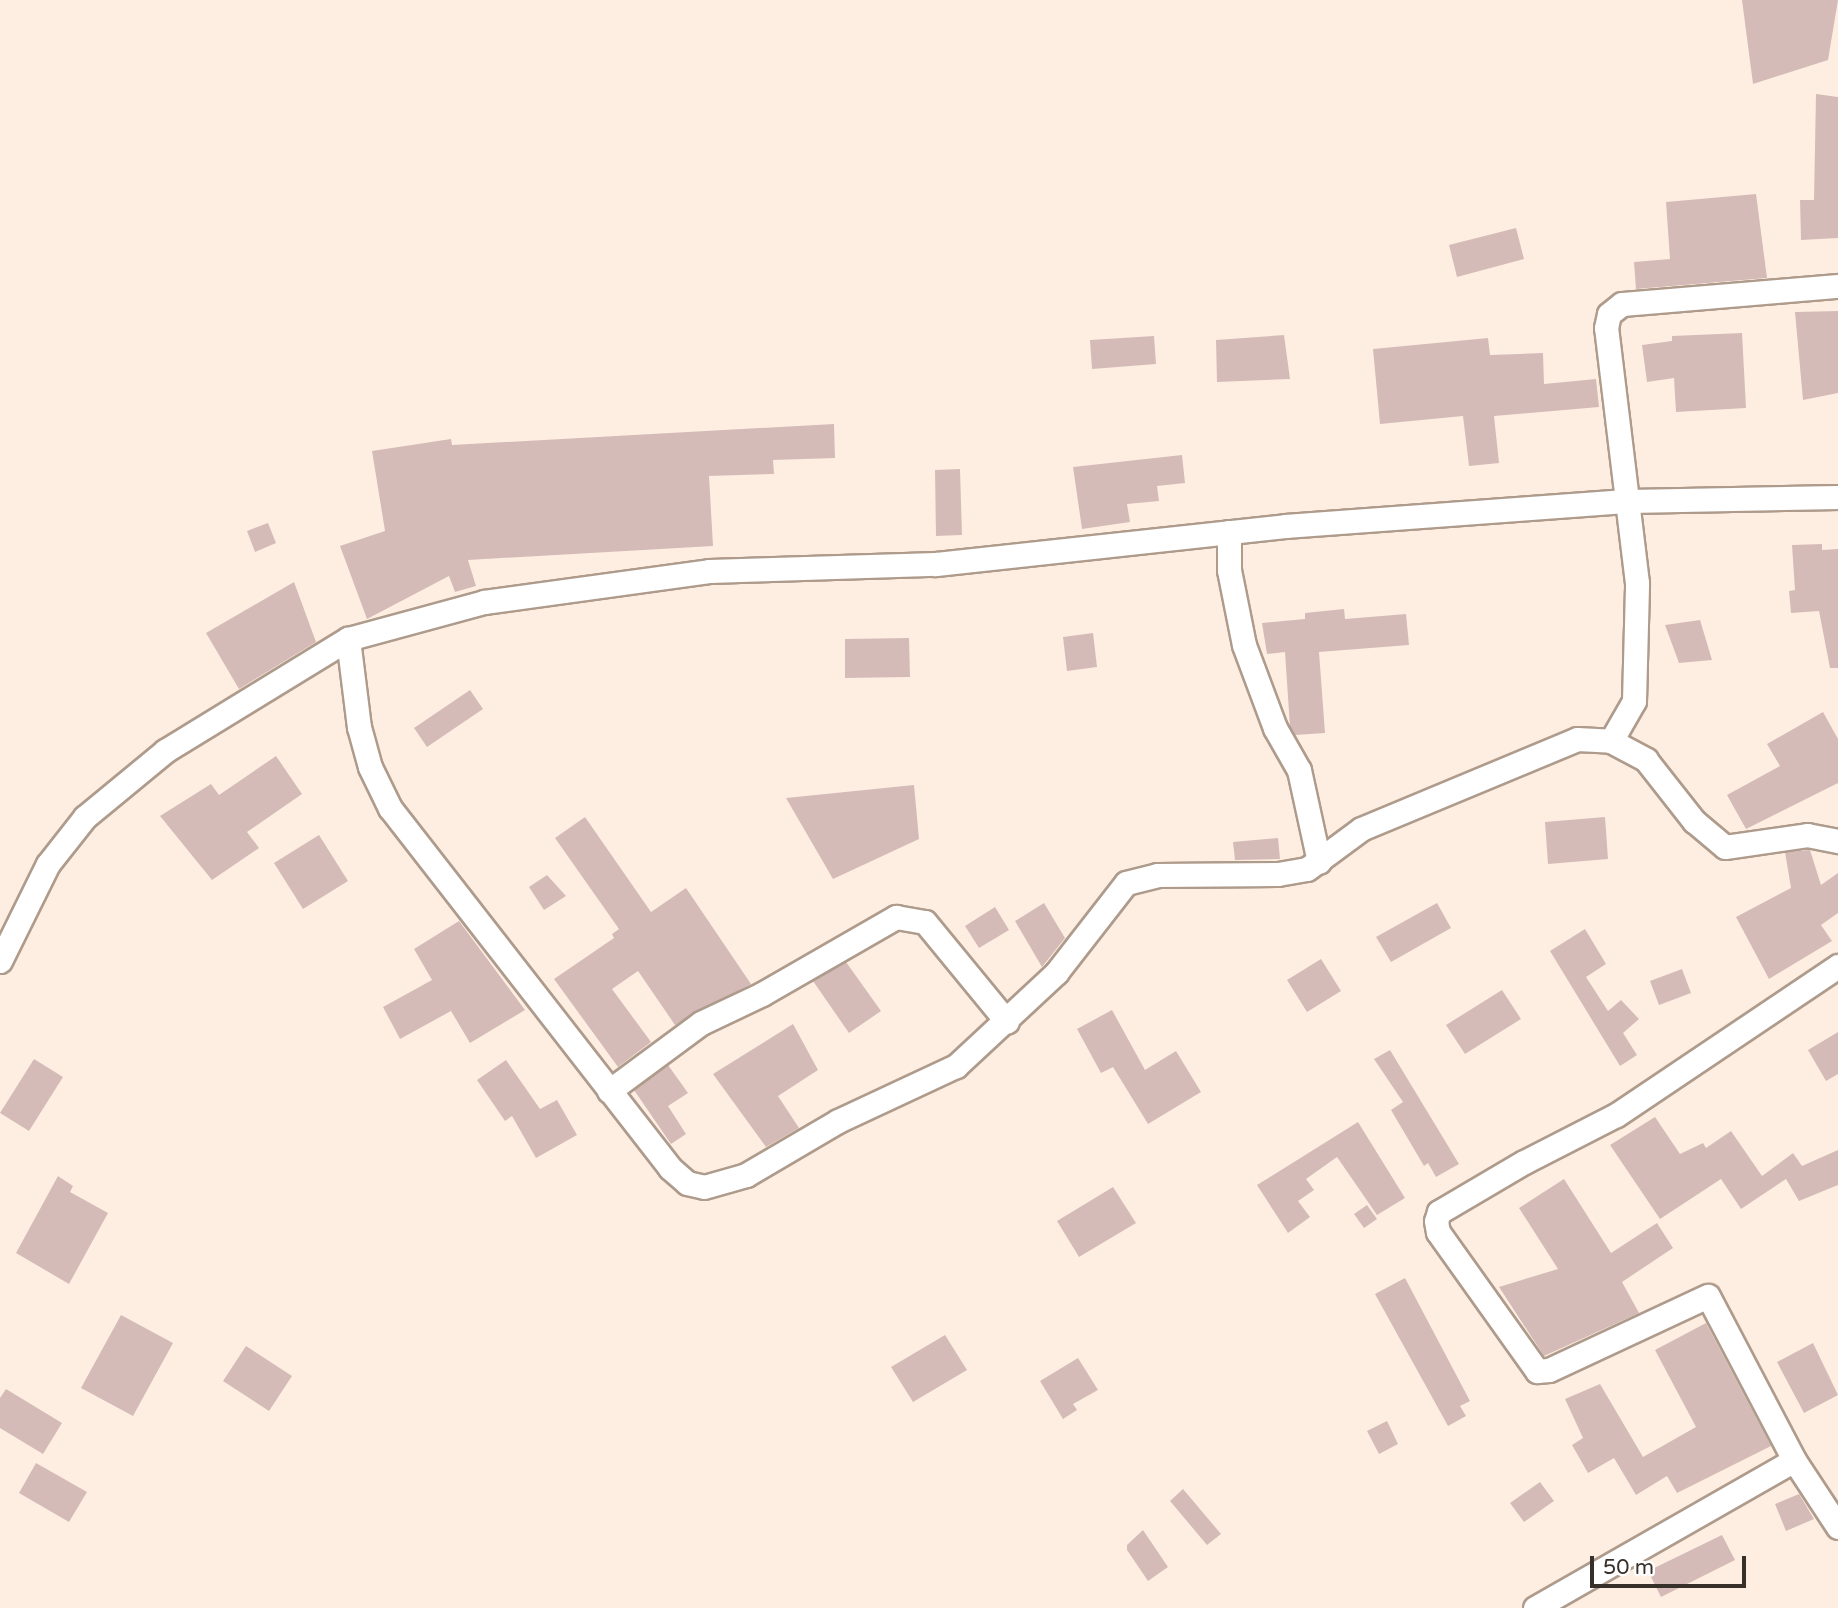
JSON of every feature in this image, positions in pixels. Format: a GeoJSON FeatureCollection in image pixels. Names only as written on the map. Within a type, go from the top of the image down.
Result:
{"type":"FeatureCollection","features":[{"type":"Feature","properties":{"kind":"street"},"geometry":{"type":"LineString","coordinates":[[1611,741],[1634,701],[1637,583],[1606,328],[1609,314],[1622,304],[1838,286]]}},
{"type":"Feature","properties":{"kind":"street"},"geometry":{"type":"LineString","coordinates":[[0,961],[48,864],[85,817],[121,783],[186,737],[348,639],[484,602],[709,570],[936,564],[1229,532],[1629,502],[1838,497]]}},
{"type":"Feature","properties":{"kind":"street"},"geometry":{"type":"LineString","coordinates":[[1229,532],[1229,570],[1244,645],[1275,728],[1299,770],[1319,862]]}},
{"type":"Feature","properties":{"kind":"street"},"geometry":{"type":"LineString","coordinates":[[348,639],[359,727],[370,767],[390,808],[609,1091],[687,1183],[722,1185],[838,1121],[956,1066],[1007,1022],[1056,973],[1126,883],[1157,875],[1293,873],[1319,862],[1361,829],[1549,748],[1577,739],[1611,741],[1646,760],[1694,821],[1725,847],[1807,835],[1838,841]]}},
{"type":"Feature","properties":{"kind":"street"},"geometry":{"type":"LineString","coordinates":[[609,1091],[701,1023],[762,994],[896,918],[925,922],[1007,1022]]}},
{"type":"Feature","properties":{"kind":"street"},"geometry":{"type":"LineString","coordinates":[[1838,966],[1627,1108],[1524,1162],[1439,1212],[1436,1221],[1438,1233],[1528,1363],[1537,1371],[1549,1370],[1708,1296],[1794,1460],[1838,1527]]}},
{"type":"Feature","properties":{"kind":"street"},"geometry":{"type":"LineString","coordinates":[[1535,1608],[1794,1460]]}},
{"type":"Feature","properties":{"kind":"building"},"geometry":{"type":"Polygon","coordinates":[[[1742,0],[1838,0],[1828,60],[1753,84],[1742,0]]]}},
{"type":"Feature","properties":{"kind":"building"},"geometry":{"type":"Polygon","coordinates":[[[1816,94],[1838,97],[1838,238],[1801,240],[1800,200],[1814,200],[1816,94]]]}},
{"type":"Feature","properties":{"kind":"building"},"geometry":{"type":"Polygon","coordinates":[[[1756,194],[1767,278],[1636,289],[1634,262],[1670,259],[1666,202],[1756,194]]]}},
{"type":"Feature","properties":{"kind":"building"},"geometry":{"type":"Polygon","coordinates":[[[1516,228],[1524,259],[1457,277],[1449,245],[1516,228]]]}},
{"type":"Feature","properties":{"kind":"building"},"geometry":{"type":"Polygon","coordinates":[[[1838,311],[1838,393],[1803,400],[1795,312],[1838,311]]]}},
{"type":"Feature","properties":{"kind":"building"},"geometry":{"type":"Polygon","coordinates":[[[1742,333],[1746,408],[1676,412],[1674,378],[1647,382],[1642,345],[1672,341],[1672,336],[1742,333]]]}},
{"type":"Feature","properties":{"kind":"building"},"geometry":{"type":"Polygon","coordinates":[[[1284,335],[1290,379],[1217,382],[1216,340],[1284,335]]]}},
{"type":"Feature","properties":{"kind":"building"},"geometry":{"type":"Polygon","coordinates":[[[1154,336],[1156,364],[1092,369],[1090,340],[1154,336]]]}},
{"type":"Feature","properties":{"kind":"building"},"geometry":{"type":"Polygon","coordinates":[[[1488,338],[1490,355],[1543,353],[1544,384],[1596,379],[1599,407],[1494,416],[1499,463],[1469,466],[1463,416],[1380,424],[1373,349],[1488,338]]]}},
{"type":"Feature","properties":{"kind":"building"},"geometry":{"type":"Polygon","coordinates":[[[834,424],[835,458],[773,460],[774,474],[709,476],[713,546],[468,560],[476,586],[455,592],[449,576],[367,619],[340,546],[385,531],[372,451],[451,439],[452,445],[834,424]]]}},
{"type":"Feature","properties":{"kind":"building"},"geometry":{"type":"Polygon","coordinates":[[[1182,455],[1185,483],[1157,486],[1159,501],[1127,504],[1130,522],[1082,529],[1073,467],[1182,455]]]}},
{"type":"Feature","properties":{"kind":"building"},"geometry":{"type":"Polygon","coordinates":[[[960,469],[962,535],[936,536],[935,470],[960,469]]]}},
{"type":"Feature","properties":{"kind":"building"},"geometry":{"type":"Polygon","coordinates":[[[268,523],[276,543],[255,552],[247,531],[268,523]]]}},
{"type":"Feature","properties":{"kind":"building"},"geometry":{"type":"Polygon","coordinates":[[[1822,544],[1822,550],[1838,549],[1838,668],[1830,668],[1819,611],[1791,613],[1789,591],[1795,590],[1792,545],[1822,544]]]}},
{"type":"Feature","properties":{"kind":"building"},"geometry":{"type":"Polygon","coordinates":[[[294,582],[316,642],[239,689],[206,633],[294,582]]]}},
{"type":"Feature","properties":{"kind":"building"},"geometry":{"type":"Polygon","coordinates":[[[1344,609],[1345,619],[1406,614],[1409,645],[1319,652],[1325,733],[1295,735],[1290,727],[1285,652],[1267,654],[1262,623],[1305,619],[1305,613],[1344,609]]]}},
{"type":"Feature","properties":{"kind":"building"},"geometry":{"type":"Polygon","coordinates":[[[1700,620],[1712,660],[1679,663],[1665,625],[1700,620]]]}},
{"type":"Feature","properties":{"kind":"building"},"geometry":{"type":"Polygon","coordinates":[[[1093,633],[1097,667],[1067,671],[1063,637],[1093,633]]]}},
{"type":"Feature","properties":{"kind":"building"},"geometry":{"type":"Polygon","coordinates":[[[909,638],[910,677],[845,678],[845,639],[909,638]]]}},
{"type":"Feature","properties":{"kind":"building"},"geometry":{"type":"Polygon","coordinates":[[[470,690],[483,709],[427,747],[414,728],[470,690]]]}},
{"type":"Feature","properties":{"kind":"building"},"geometry":{"type":"Polygon","coordinates":[[[1823,712],[1838,739],[1838,783],[1746,829],[1727,795],[1780,766],[1767,744],[1823,712]]]}},
{"type":"Feature","properties":{"kind":"building"},"geometry":{"type":"Polygon","coordinates":[[[276,756],[302,794],[247,832],[259,848],[212,880],[160,816],[211,784],[219,795],[276,756]]]}},
{"type":"Feature","properties":{"kind":"building"},"geometry":{"type":"Polygon","coordinates":[[[914,785],[919,839],[833,879],[786,798],[914,785]]]}},
{"type":"Feature","properties":{"kind":"building"},"geometry":{"type":"Polygon","coordinates":[[[585,817],[651,912],[686,888],[751,984],[675,1025],[638,971],[612,989],[651,1042],[618,1067],[554,979],[614,938],[612,934],[619,929],[555,838],[585,817]]]}},
{"type":"Feature","properties":{"kind":"building"},"geometry":{"type":"Polygon","coordinates":[[[1605,817],[1608,859],[1548,864],[1545,822],[1605,817]]]}},
{"type":"Feature","properties":{"kind":"building"},"geometry":{"type":"Polygon","coordinates":[[[319,835],[348,881],[303,909],[274,863],[319,835]]]}},
{"type":"Feature","properties":{"kind":"building"},"geometry":{"type":"Polygon","coordinates":[[[1278,838],[1280,859],[1235,860],[1233,842],[1278,838]]]}},
{"type":"Feature","properties":{"kind":"building"},"geometry":{"type":"Polygon","coordinates":[[[1810,850],[1821,885],[1838,873],[1838,913],[1821,925],[1832,941],[1769,979],[1736,917],[1791,888],[1785,852],[1810,850]]]}},
{"type":"Feature","properties":{"kind":"building"},"geometry":{"type":"Polygon","coordinates":[[[547,875],[566,896],[544,910],[529,887],[547,875]]]}},
{"type":"Feature","properties":{"kind":"building"},"geometry":{"type":"Polygon","coordinates":[[[1044,903],[1065,938],[1042,967],[1015,921],[1044,903]]]}},
{"type":"Feature","properties":{"kind":"building"},"geometry":{"type":"Polygon","coordinates":[[[1437,903],[1451,928],[1391,962],[1376,937],[1437,903]]]}},
{"type":"Feature","properties":{"kind":"building"},"geometry":{"type":"Polygon","coordinates":[[[995,907],[1009,930],[979,948],[965,926],[995,907]]]}},
{"type":"Feature","properties":{"kind":"building"},"geometry":{"type":"Polygon","coordinates":[[[459,921],[525,1010],[470,1043],[451,1011],[400,1039],[383,1007],[432,980],[414,949],[459,921]]]}},
{"type":"Feature","properties":{"kind":"building"},"geometry":{"type":"Polygon","coordinates":[[[1585,929],[1606,964],[1586,977],[1608,1011],[1621,1000],[1639,1019],[1623,1033],[1637,1055],[1620,1066],[1550,951],[1585,929]]]}},
{"type":"Feature","properties":{"kind":"building"},"geometry":{"type":"Polygon","coordinates":[[[1321,959],[1341,991],[1307,1012],[1287,980],[1321,959]]]}},
{"type":"Feature","properties":{"kind":"building"},"geometry":{"type":"Polygon","coordinates":[[[846,962],[881,1011],[849,1033],[813,981],[846,962]]]}},
{"type":"Feature","properties":{"kind":"building"},"geometry":{"type":"Polygon","coordinates":[[[1682,969],[1691,993],[1659,1005],[1650,981],[1682,969]]]}},
{"type":"Feature","properties":{"kind":"building"},"geometry":{"type":"Polygon","coordinates":[[[1502,990],[1521,1019],[1465,1054],[1446,1025],[1502,990]]]}},
{"type":"Feature","properties":{"kind":"building"},"geometry":{"type":"Polygon","coordinates":[[[1112,1010],[1145,1070],[1176,1051],[1201,1092],[1148,1124],[1113,1067],[1101,1073],[1077,1029],[1112,1010]]]}},
{"type":"Feature","properties":{"kind":"building"},"geometry":{"type":"Polygon","coordinates":[[[793,1024],[818,1070],[778,1096],[799,1128],[766,1147],[713,1074],[793,1024]]]}},
{"type":"Feature","properties":{"kind":"building"},"geometry":{"type":"Polygon","coordinates":[[[1838,1032],[1838,1074],[1826,1081],[1808,1050],[1838,1032]]]}},
{"type":"Feature","properties":{"kind":"building"},"geometry":{"type":"Polygon","coordinates":[[[1390,1050],[1459,1164],[1436,1177],[1428,1163],[1424,1166],[1391,1110],[1403,1102],[1374,1059],[1390,1050]]]}},
{"type":"Feature","properties":{"kind":"building"},"geometry":{"type":"Polygon","coordinates":[[[34,1059],[63,1077],[29,1131],[0,1113],[34,1059]]]}},
{"type":"Feature","properties":{"kind":"building"},"geometry":{"type":"Polygon","coordinates":[[[506,1060],[540,1109],[557,1100],[577,1135],[536,1158],[512,1116],[505,1121],[477,1080],[506,1060]]]}},
{"type":"Feature","properties":{"kind":"building"},"geometry":{"type":"Polygon","coordinates":[[[668,1065],[688,1093],[668,1106],[686,1134],[671,1144],[634,1090],[668,1065]]]}},
{"type":"Feature","properties":{"kind":"building"},"geometry":{"type":"Polygon","coordinates":[[[1655,1117],[1680,1154],[1703,1143],[1706,1148],[1731,1131],[1762,1176],[1793,1153],[1802,1166],[1838,1150],[1838,1185],[1799,1201],[1786,1179],[1741,1209],[1721,1179],[1660,1219],[1610,1145],[1655,1117]]]}},
{"type":"Feature","properties":{"kind":"building"},"geometry":{"type":"Polygon","coordinates":[[[1358,1122],[1405,1198],[1377,1215],[1337,1157],[1306,1179],[1314,1190],[1298,1201],[1310,1217],[1288,1233],[1257,1185],[1358,1122]]]}},
{"type":"Feature","properties":{"kind":"building"},"geometry":{"type":"Polygon","coordinates":[[[58,1176],[73,1186],[70,1192],[108,1213],[69,1284],[16,1253],[58,1176]]]}},
{"type":"Feature","properties":{"kind":"building"},"geometry":{"type":"Polygon","coordinates":[[[1564,1179],[1611,1253],[1657,1223],[1673,1248],[1622,1282],[1639,1313],[1544,1356],[1499,1287],[1558,1269],[1519,1208],[1564,1179]]]}},
{"type":"Feature","properties":{"kind":"building"},"geometry":{"type":"Polygon","coordinates":[[[1113,1187],[1136,1223],[1079,1257],[1057,1221],[1113,1187]]]}},
{"type":"Feature","properties":{"kind":"building"},"geometry":{"type":"Polygon","coordinates":[[[1367,1205],[1377,1219],[1364,1228],[1354,1214],[1367,1205]]]}},
{"type":"Feature","properties":{"kind":"building"},"geometry":{"type":"Polygon","coordinates":[[[1405,1278],[1470,1401],[1460,1406],[1466,1416],[1448,1426],[1375,1294],[1405,1278]]]}},
{"type":"Feature","properties":{"kind":"building"},"geometry":{"type":"Polygon","coordinates":[[[121,1315],[173,1343],[133,1416],[81,1388],[121,1315]]]}},
{"type":"Feature","properties":{"kind":"building"},"geometry":{"type":"Polygon","coordinates":[[[1706,1323],[1771,1446],[1677,1493],[1667,1476],[1636,1495],[1614,1458],[1588,1473],[1572,1445],[1583,1438],[1565,1399],[1600,1384],[1643,1457],[1696,1427],[1655,1350],[1706,1323]]]}},
{"type":"Feature","properties":{"kind":"building"},"geometry":{"type":"Polygon","coordinates":[[[945,1335],[967,1370],[913,1402],[891,1367],[945,1335]]]}},
{"type":"Feature","properties":{"kind":"building"},"geometry":{"type":"Polygon","coordinates":[[[1813,1343],[1838,1395],[1804,1413],[1777,1362],[1813,1343]]]}},
{"type":"Feature","properties":{"kind":"building"},"geometry":{"type":"Polygon","coordinates":[[[246,1346],[292,1376],[269,1411],[223,1381],[246,1346]]]}},
{"type":"Feature","properties":{"kind":"building"},"geometry":{"type":"Polygon","coordinates":[[[1078,1358],[1098,1390],[1073,1404],[1077,1410],[1063,1419],[1040,1381],[1078,1358]]]}},
{"type":"Feature","properties":{"kind":"building"},"geometry":{"type":"Polygon","coordinates":[[[6,1389],[62,1423],[43,1454],[0,1428],[0,1398],[6,1389]]]}},
{"type":"Feature","properties":{"kind":"building"},"geometry":{"type":"Polygon","coordinates":[[[1387,1421],[1398,1444],[1379,1454],[1367,1431],[1387,1421]]]}},
{"type":"Feature","properties":{"kind":"building"},"geometry":{"type":"Polygon","coordinates":[[[36,1463],[87,1492],[69,1522],[19,1493],[36,1463]]]}},
{"type":"Feature","properties":{"kind":"building"},"geometry":{"type":"Polygon","coordinates":[[[1540,1482],[1554,1501],[1524,1522],[1510,1503],[1540,1482]]]}},
{"type":"Feature","properties":{"kind":"building"},"geometry":{"type":"Polygon","coordinates":[[[1183,1489],[1221,1534],[1207,1545],[1170,1501],[1183,1489]]]}},
{"type":"Feature","properties":{"kind":"building"},"geometry":{"type":"Polygon","coordinates":[[[1799,1494],[1814,1519],[1786,1531],[1775,1504],[1799,1494]]]}},
{"type":"Feature","properties":{"kind":"building"},"geometry":{"type":"Polygon","coordinates":[[[1143,1530],[1168,1567],[1148,1581],[1127,1550],[1127,1545],[1143,1530]]]}},
{"type":"Feature","properties":{"kind":"building"},"geometry":{"type":"Polygon","coordinates":[[[1722,1535],[1735,1560],[1661,1597],[1648,1571],[1722,1535]]]}}]}
